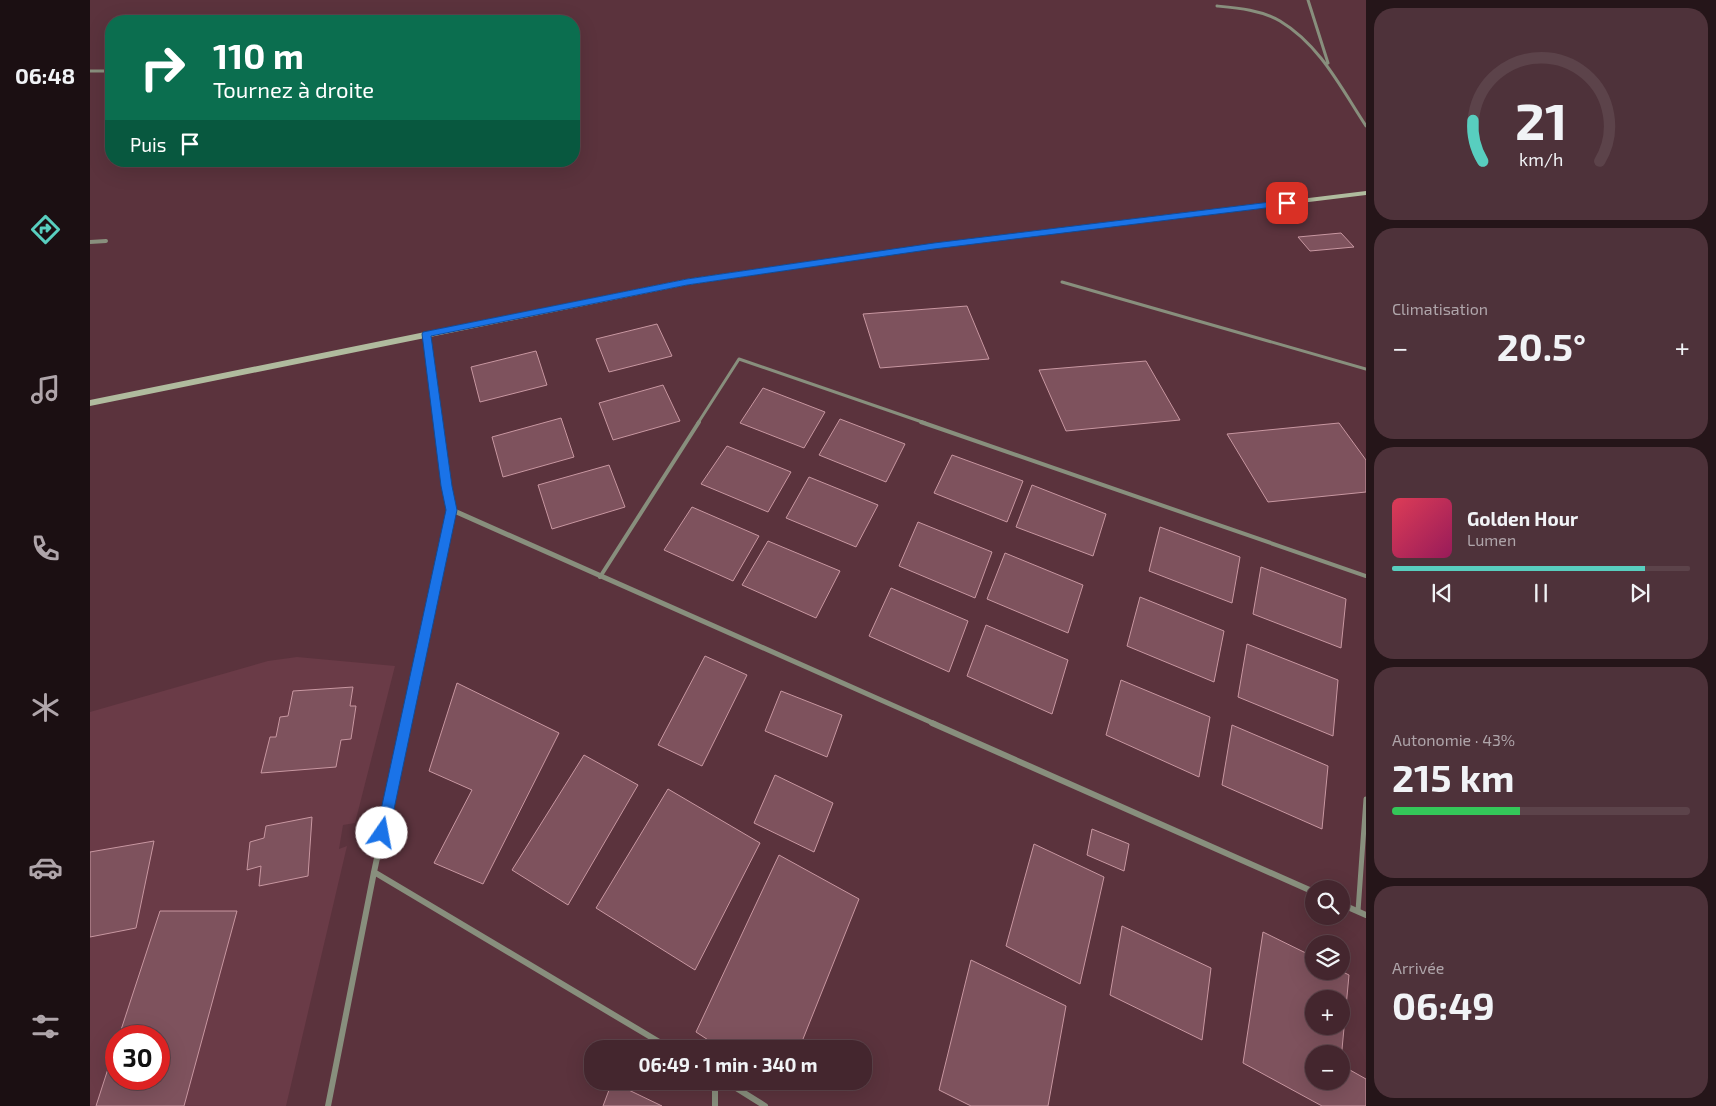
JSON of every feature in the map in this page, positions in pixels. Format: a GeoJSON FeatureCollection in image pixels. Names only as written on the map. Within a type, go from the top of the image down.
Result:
{"type":"FeatureCollection","features":[{"type":"Feature","properties":{"kind":"main road"},"geometry":{"type":"LineString","coordinates":[[90,403],[687,282],[934,246],[1366,193]]}},
{"type":"Feature","properties":{"kind":"street"},"geometry":{"type":"LineString","coordinates":[[1308,0],[1330,68]]}},
{"type":"Feature","properties":{"kind":"street"},"geometry":{"type":"LineString","coordinates":[[1217,6],[1247,9],[1278,20],[1318,52],[1366,126]]}},
{"type":"Feature","properties":{"kind":"street"},"geometry":{"type":"LineString","coordinates":[[90,71],[105,71]]}},
{"type":"Feature","properties":{"kind":"street"},"geometry":{"type":"LineString","coordinates":[[90,242],[106,241]]}},
{"type":"Feature","properties":{"kind":"street"},"geometry":{"type":"LineString","coordinates":[[328,1106],[374,872],[452,510],[426,334]]}},
{"type":"Feature","properties":{"kind":"street"},"geometry":{"type":"LineString","coordinates":[[452,510],[1305,888]]}},
{"type":"Feature","properties":{"kind":"street"},"geometry":{"type":"LineString","coordinates":[[374,872],[656,1040]]}},
{"type":"Feature","properties":{"kind":"street"},"geometry":{"type":"LineString","coordinates":[[1350,908],[1366,915]]}},
{"type":"Feature","properties":{"kind":"street"},"geometry":{"type":"LineString","coordinates":[[715,1090],[715,1106]]}},
{"type":"Feature","properties":{"kind":"street"},"geometry":{"type":"LineString","coordinates":[[740,1090],[766,1106]]}},
{"type":"Feature","properties":{"kind":"lane"},"geometry":{"type":"LineString","coordinates":[[1062,282],[1366,369]]}},
{"type":"Feature","properties":{"kind":"lane"},"geometry":{"type":"LineString","coordinates":[[600,577],[738,359],[1366,576]]}},
{"type":"Feature","properties":{"kind":"lane"},"geometry":{"type":"LineString","coordinates":[[1358,911],[1366,798]]}},
{"type":"Feature","properties":{"kind":"shaded area"},"geometry":{"type":"Polygon","coordinates":[[[297,657],[395,666],[355,823],[343,825],[339,849],[347,846],[286,1106],[90,1106],[90,712],[268,661],[297,657]]]}},
{"type":"Feature","properties":{"kind":"building"},"geometry":{"type":"Polygon","coordinates":[[[1341,233],[1354,247],[1310,251],[1298,237],[1341,233]]]}},
{"type":"Feature","properties":{"kind":"building"},"geometry":{"type":"Polygon","coordinates":[[[967,306],[989,359],[880,368],[863,314],[967,306]]]}},
{"type":"Feature","properties":{"kind":"building"},"geometry":{"type":"Polygon","coordinates":[[[657,324],[672,356],[609,372],[596,339],[657,324]]]}},
{"type":"Feature","properties":{"kind":"building"},"geometry":{"type":"Polygon","coordinates":[[[536,351],[547,385],[480,402],[471,367],[536,351]]]}},
{"type":"Feature","properties":{"kind":"building"},"geometry":{"type":"Polygon","coordinates":[[[1146,361],[1180,420],[1066,431],[1039,370],[1146,361]]]}},
{"type":"Feature","properties":{"kind":"building"},"geometry":{"type":"Polygon","coordinates":[[[663,385],[680,421],[613,440],[599,403],[663,385]]]}},
{"type":"Feature","properties":{"kind":"building"},"geometry":{"type":"Polygon","coordinates":[[[763,388],[825,412],[804,448],[740,423],[763,388]]]}},
{"type":"Feature","properties":{"kind":"building"},"geometry":{"type":"Polygon","coordinates":[[[561,418],[574,457],[503,477],[492,437],[561,418]]]}},
{"type":"Feature","properties":{"kind":"building"},"geometry":{"type":"Polygon","coordinates":[[[840,419],[905,444],[886,482],[819,455],[840,419]]]}},
{"type":"Feature","properties":{"kind":"building"},"geometry":{"type":"Polygon","coordinates":[[[1339,423],[1366,460],[1366,492],[1268,502],[1227,434],[1339,423]]]}},
{"type":"Feature","properties":{"kind":"building"},"geometry":{"type":"Polygon","coordinates":[[[727,446],[791,472],[768,512],[701,484],[727,446]]]}},
{"type":"Feature","properties":{"kind":"building"},"geometry":{"type":"Polygon","coordinates":[[[952,455],[1023,481],[1007,522],[934,493],[952,455]]]}},
{"type":"Feature","properties":{"kind":"building"},"geometry":{"type":"Polygon","coordinates":[[[609,465],[625,507],[552,529],[538,485],[609,465]]]}},
{"type":"Feature","properties":{"kind":"building"},"geometry":{"type":"Polygon","coordinates":[[[809,477],[878,505],[856,547],[786,518],[809,477]]]}},
{"type":"Feature","properties":{"kind":"building"},"geometry":{"type":"Polygon","coordinates":[[[1032,485],[1106,514],[1093,556],[1016,527],[1032,485]]]}},
{"type":"Feature","properties":{"kind":"building"},"geometry":{"type":"Polygon","coordinates":[[[692,507],[759,536],[733,581],[664,550],[692,507]]]}},
{"type":"Feature","properties":{"kind":"building"},"geometry":{"type":"Polygon","coordinates":[[[918,522],[992,552],[975,598],[899,566],[918,522]]]}},
{"type":"Feature","properties":{"kind":"building"},"geometry":{"type":"Polygon","coordinates":[[[1160,527],[1240,557],[1232,603],[1149,571],[1160,527]]]}},
{"type":"Feature","properties":{"kind":"building"},"geometry":{"type":"Polygon","coordinates":[[[768,541],[840,571],[816,618],[742,585],[768,541]]]}},
{"type":"Feature","properties":{"kind":"building"},"geometry":{"type":"Polygon","coordinates":[[[1005,553],[1083,585],[1068,633],[987,599],[1005,553]]]}},
{"type":"Feature","properties":{"kind":"building"},"geometry":{"type":"Polygon","coordinates":[[[1261,567],[1346,599],[1341,648],[1253,614],[1261,567]]]}},
{"type":"Feature","properties":{"kind":"building"},"geometry":{"type":"Polygon","coordinates":[[[891,588],[968,621],[949,672],[869,636],[891,588]]]}},
{"type":"Feature","properties":{"kind":"building"},"geometry":{"type":"Polygon","coordinates":[[[1140,597],[1224,631],[1214,682],[1127,646],[1140,597]]]}},
{"type":"Feature","properties":{"kind":"building"},"geometry":{"type":"Polygon","coordinates":[[[986,625],[1068,660],[1052,714],[967,676],[986,625]]]}},
{"type":"Feature","properties":{"kind":"building"},"geometry":{"type":"Polygon","coordinates":[[[1247,644],[1338,680],[1333,736],[1238,697],[1247,644]]]}},
{"type":"Feature","properties":{"kind":"building"},"geometry":{"type":"Polygon","coordinates":[[[705,656],[747,675],[702,766],[658,745],[705,656]]]}},
{"type":"Feature","properties":{"kind":"building"},"geometry":{"type":"Polygon","coordinates":[[[1121,680],[1210,717],[1199,777],[1106,735],[1121,680]]]}},
{"type":"Feature","properties":{"kind":"building"},"geometry":{"type":"Polygon","coordinates":[[[457,683],[559,733],[483,884],[434,863],[472,790],[429,771],[457,683]]]}},
{"type":"Feature","properties":{"kind":"building"},"geometry":{"type":"Polygon","coordinates":[[[353,687],[350,706],[356,706],[351,739],[341,740],[336,767],[261,773],[270,737],[276,737],[280,717],[288,716],[293,691],[353,687]]]}},
{"type":"Feature","properties":{"kind":"building"},"geometry":{"type":"Polygon","coordinates":[[[781,691],[842,715],[827,757],[765,731],[781,691]]]}},
{"type":"Feature","properties":{"kind":"building"},"geometry":{"type":"Polygon","coordinates":[[[1232,725],[1328,766],[1322,829],[1222,785],[1232,725]]]}},
{"type":"Feature","properties":{"kind":"building"},"geometry":{"type":"Polygon","coordinates":[[[584,755],[638,785],[568,905],[512,870],[584,755]]]}},
{"type":"Feature","properties":{"kind":"building"},"geometry":{"type":"Polygon","coordinates":[[[775,775],[833,803],[814,852],[754,823],[775,775]]]}},
{"type":"Feature","properties":{"kind":"building"},"geometry":{"type":"Polygon","coordinates":[[[668,789],[760,843],[695,970],[596,908],[668,789]]]}},
{"type":"Feature","properties":{"kind":"building"},"geometry":{"type":"Polygon","coordinates":[[[312,817],[308,876],[259,886],[261,866],[247,870],[250,842],[264,838],[266,826],[312,817]]]}},
{"type":"Feature","properties":{"kind":"building"},"geometry":{"type":"Polygon","coordinates":[[[1092,829],[1129,844],[1124,871],[1087,855],[1092,829]]]}},
{"type":"Feature","properties":{"kind":"building"},"geometry":{"type":"Polygon","coordinates":[[[154,841],[136,928],[90,937],[90,852],[154,841]]]}},
{"type":"Feature","properties":{"kind":"building"},"geometry":{"type":"Polygon","coordinates":[[[1034,844],[1104,877],[1080,984],[1006,946],[1034,844]]]}},
{"type":"Feature","properties":{"kind":"building"},"geometry":{"type":"Polygon","coordinates":[[[779,855],[859,899],[803,1040],[708,1040],[696,1032],[779,855]]]}},
{"type":"Feature","properties":{"kind":"building"},"geometry":{"type":"Polygon","coordinates":[[[160,911],[237,911],[184,1106],[96,1106],[105,1078],[105,1090],[170,1090],[170,1025],[123,1025],[160,911]]]}},
{"type":"Feature","properties":{"kind":"building"},"geometry":{"type":"Polygon","coordinates":[[[1122,926],[1211,968],[1202,1040],[1110,995],[1122,926]]]}},
{"type":"Feature","properties":{"kind":"building"},"geometry":{"type":"Polygon","coordinates":[[[1263,932],[1305,953],[1305,980],[1349,980],[1348,990],[1305,990],[1305,1035],[1343,1035],[1342,1045],[1305,1045],[1305,1090],[1350,1090],[1350,1070],[1366,1079],[1366,1106],[1322,1106],[1243,1063],[1263,932]]]}},
{"type":"Feature","properties":{"kind":"building"},"geometry":{"type":"Polygon","coordinates":[[[971,960],[1066,1006],[1048,1106],[971,1106],[939,1090],[971,960]]]}},
{"type":"Feature","properties":{"kind":"building"},"geometry":{"type":"Polygon","coordinates":[[[609,1090],[629,1090],[662,1106],[603,1106],[609,1090]]]}},
{"type":"Feature","properties":{"kind":"route"},"geometry":{"type":"LineString","coordinates":[[382,833],[452,510],[426,334],[687,282],[934,246],[1287,203]]}}]}
